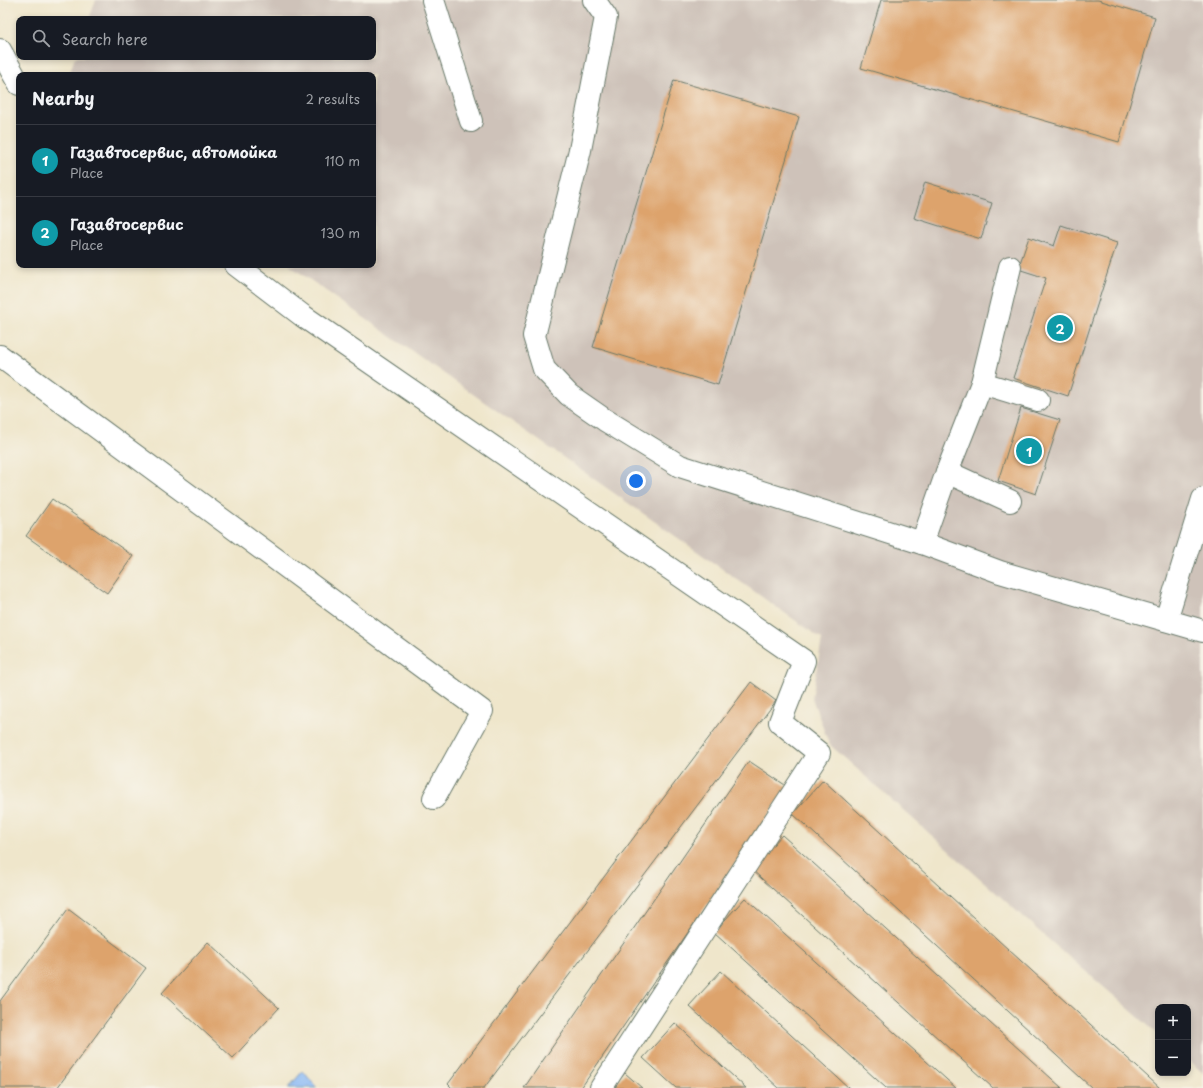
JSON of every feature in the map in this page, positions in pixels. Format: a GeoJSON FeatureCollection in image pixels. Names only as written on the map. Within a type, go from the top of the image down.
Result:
{"type":"FeatureCollection","features":[{"type":"Feature","properties":{"kind":"street"},"geometry":{"type":"LineString","coordinates":[[433,0],[471,121]]}},
{"type":"Feature","properties":{"kind":"street"},"geometry":{"type":"LineString","coordinates":[[594,0],[606,17],[580,150],[534,336],[544,369],[569,395],[605,420],[680,466],[922,543],[1000,572],[1203,631]]}},
{"type":"Feature","properties":{"kind":"street"},"geometry":{"type":"LineString","coordinates":[[0,50],[16,79]]}},
{"type":"Feature","properties":{"kind":"street"},"geometry":{"type":"LineString","coordinates":[[922,543],[947,472],[982,383],[1010,267]]}},
{"type":"Feature","properties":{"kind":"street"},"geometry":{"type":"LineString","coordinates":[[240,268],[303,316],[804,661],[780,722],[819,753],[601,1088]]}},
{"type":"Feature","properties":{"kind":"street"},"geometry":{"type":"LineString","coordinates":[[0,356],[482,711],[434,798]]}},
{"type":"Feature","properties":{"kind":"street"},"geometry":{"type":"LineString","coordinates":[[982,383],[1038,400]]}},
{"type":"Feature","properties":{"kind":"street"},"geometry":{"type":"LineString","coordinates":[[947,472],[1010,501]]}},
{"type":"Feature","properties":{"kind":"street"},"geometry":{"type":"LineString","coordinates":[[1166,620],[1203,499]]}},
{"type":"Feature","properties":{"kind":"shaded area"},"geometry":{"type":"Polygon","coordinates":[[[96,0],[1203,0],[1203,1073],[1191,1063],[1191,1004],[1155,1004],[1155,1031],[1039,931],[829,744],[812,698],[822,639],[293,268],[376,268],[376,72],[70,72],[74,60],[376,60],[376,16],[90,16],[96,0]]]}},
{"type":"Feature","properties":{"kind":"water"},"geometry":{"type":"Polygon","coordinates":[[[303,1071],[317,1088],[288,1088],[303,1071]]]}},
{"type":"Feature","properties":{"kind":"building"},"geometry":{"type":"Polygon","coordinates":[[[881,0],[1098,0],[1155,17],[1119,142],[861,68],[881,0]]]}},
{"type":"Feature","properties":{"kind":"building"},"geometry":{"type":"Polygon","coordinates":[[[674,80],[799,117],[718,385],[593,347],[674,80]]]}},
{"type":"Feature","properties":{"kind":"building"},"geometry":{"type":"Polygon","coordinates":[[[925,182],[992,203],[981,239],[914,218],[925,182]]]}},
{"type":"Feature","properties":{"kind":"building"},"geometry":{"type":"Polygon","coordinates":[[[1061,225],[1117,243],[1068,396],[1013,378],[1046,278],[1018,269],[1029,237],[1054,246],[1061,225]]]}},
{"type":"Feature","properties":{"kind":"building"},"geometry":{"type":"Polygon","coordinates":[[[1021,408],[1060,420],[1036,494],[998,481],[1021,408]]]}},
{"type":"Feature","properties":{"kind":"building"},"geometry":{"type":"Polygon","coordinates":[[[52,499],[133,556],[107,593],[26,536],[52,499]]]}},
{"type":"Feature","properties":{"kind":"building"},"geometry":{"type":"Polygon","coordinates":[[[751,682],[776,701],[484,1088],[452,1088],[448,1084],[751,682]]]}},
{"type":"Feature","properties":{"kind":"building"},"geometry":{"type":"Polygon","coordinates":[[[749,761],[788,787],[581,1088],[524,1088],[749,761]]]}},
{"type":"Feature","properties":{"kind":"building"},"geometry":{"type":"Polygon","coordinates":[[[823,780],[1160,1088],[1092,1088],[793,814],[823,780]]]}},
{"type":"Feature","properties":{"kind":"building"},"geometry":{"type":"Polygon","coordinates":[[[782,835],[1062,1088],[993,1088],[751,869],[782,835]]]}},
{"type":"Feature","properties":{"kind":"building"},"geometry":{"type":"Polygon","coordinates":[[[745,898],[956,1088],[886,1088],[714,932],[745,898]]]}},
{"type":"Feature","properties":{"kind":"building"},"geometry":{"type":"Polygon","coordinates":[[[68,909],[146,968],[57,1088],[0,1088],[0,1001],[68,909]]]}},
{"type":"Feature","properties":{"kind":"building"},"geometry":{"type":"Polygon","coordinates":[[[208,942],[279,1008],[233,1058],[162,993],[208,942]]]}},
{"type":"Feature","properties":{"kind":"building"},"geometry":{"type":"Polygon","coordinates":[[[721,971],[849,1088],[779,1088],[689,1006],[721,971]]]}},
{"type":"Feature","properties":{"kind":"building"},"geometry":{"type":"Polygon","coordinates":[[[675,1023],[746,1088],[676,1088],[643,1058],[675,1023]]]}},
{"type":"Feature","properties":{"kind":"building"},"geometry":{"type":"Polygon","coordinates":[[[625,1073],[642,1088],[612,1088],[625,1073]]]}},
{"type":"Feature","properties":{"kind":"place","name":"Газавтосервис"},"geometry":{"type":"Point","coordinates":[1060,328]}},
{"type":"Feature","properties":{"kind":"place","name":"Газавтосервис, автомойка"},"geometry":{"type":"Point","coordinates":[1029,451]}}]}
